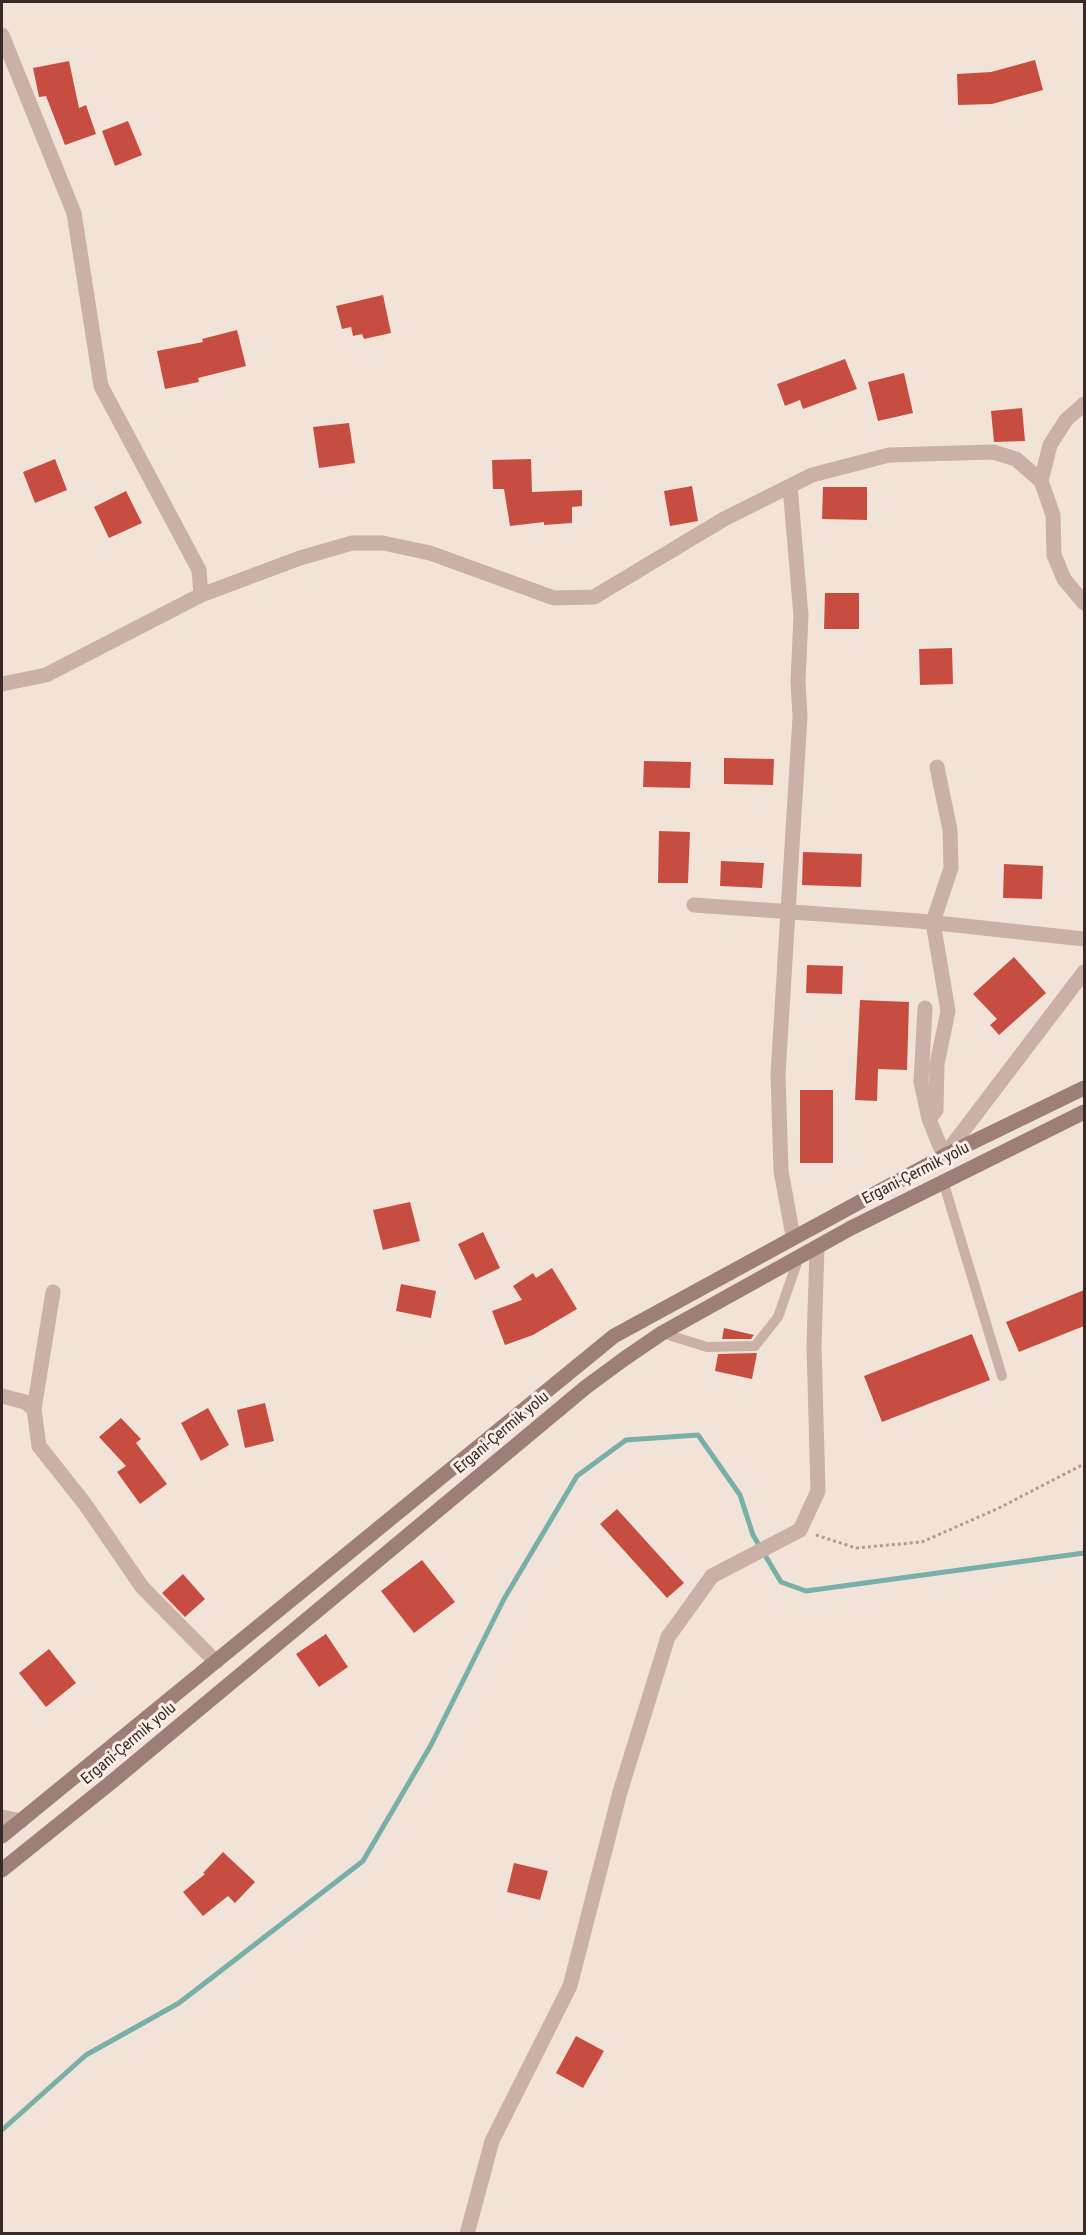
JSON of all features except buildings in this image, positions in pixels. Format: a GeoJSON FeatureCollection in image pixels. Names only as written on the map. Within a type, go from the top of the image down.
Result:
{"type":"FeatureCollection","features":[{"type":"Feature","properties":{"kind":"main road","name":"Ergani-Çermik yolu"},"geometry":{"type":"LineString","coordinates":[[2,1836],[614,1336],[944,1155],[1084,1088]]}},
{"type":"Feature","properties":{"kind":"main road","name":"Ergani-Çermik yolu"},"geometry":{"type":"LineString","coordinates":[[2,1870],[114,1780],[586,1387],[662,1333],[943,1180],[1084,1112]]}},
{"type":"Feature","properties":{"kind":"street"},"geometry":{"type":"LineString","coordinates":[[2,36],[74,213],[101,386],[199,570],[201,595]]}},
{"type":"Feature","properties":{"kind":"street"},"geometry":{"type":"LineString","coordinates":[[1041,482],[1050,445],[1066,420],[1084,404]]}},
{"type":"Feature","properties":{"kind":"street"},"geometry":{"type":"LineString","coordinates":[[2,684],[46,675],[201,595],[300,558],[352,543],[383,543],[430,553],[554,598],[594,597],[724,519],[812,475],[888,455],[993,452],[1016,459],[1041,482],[1053,515],[1054,555],[1064,579],[1084,603]]}},
{"type":"Feature","properties":{"kind":"street"},"geometry":{"type":"LineString","coordinates":[[790,486],[801,616],[798,681],[800,717],[778,1074],[781,1171],[793,1236]]}},
{"type":"Feature","properties":{"kind":"street"},"geometry":{"type":"LineString","coordinates":[[929,1119],[936,1110],[937,1064],[948,1011],[933,922],[951,868],[950,830],[937,767]]}},
{"type":"Feature","properties":{"kind":"street"},"geometry":{"type":"LineString","coordinates":[[694,905],[933,922],[1084,939]]}},
{"type":"Feature","properties":{"kind":"street"},"geometry":{"type":"LineString","coordinates":[[925,1008],[921,1082],[929,1119],[944,1155],[1084,972]]}},
{"type":"Feature","properties":{"kind":"street"},"geometry":{"type":"LineString","coordinates":[[467,2234],[492,2141],[570,1986],[620,1792],[668,1637],[712,1576],[800,1530],[818,1491],[814,1345],[817,1247]]}},
{"type":"Feature","properties":{"kind":"street"},"geometry":{"type":"LineString","coordinates":[[53,1292],[34,1409],[39,1446],[85,1504],[142,1587],[216,1662]]}},
{"type":"Feature","properties":{"kind":"street"},"geometry":{"type":"LineString","coordinates":[[2,1396],[26,1402],[34,1409]]}},
{"type":"Feature","properties":{"kind":"street"},"geometry":{"type":"LineString","coordinates":[[2,1817],[21,1821]]}},
{"type":"Feature","properties":{"kind":"lane"},"geometry":{"type":"LineString","coordinates":[[943,1180],[1002,1376]]}},
{"type":"Feature","properties":{"kind":"lane"},"geometry":{"type":"LineString","coordinates":[[662,1333],[707,1347],[755,1346],[778,1317],[799,1257]]}},
{"type":"Feature","properties":{"kind":"path"},"geometry":{"type":"LineString","coordinates":[[800,1530],[856,1548],[922,1542],[999,1508],[1084,1464]]}},
{"type":"Feature","properties":{"kind":"waterway"},"geometry":{"type":"LineString","coordinates":[[2,2130],[86,2055],[179,2003],[363,1861],[431,1745],[504,1599],[577,1476],[626,1440],[698,1435],[740,1495],[753,1535],[781,1582],[806,1591],[1084,1553]]}}]}
